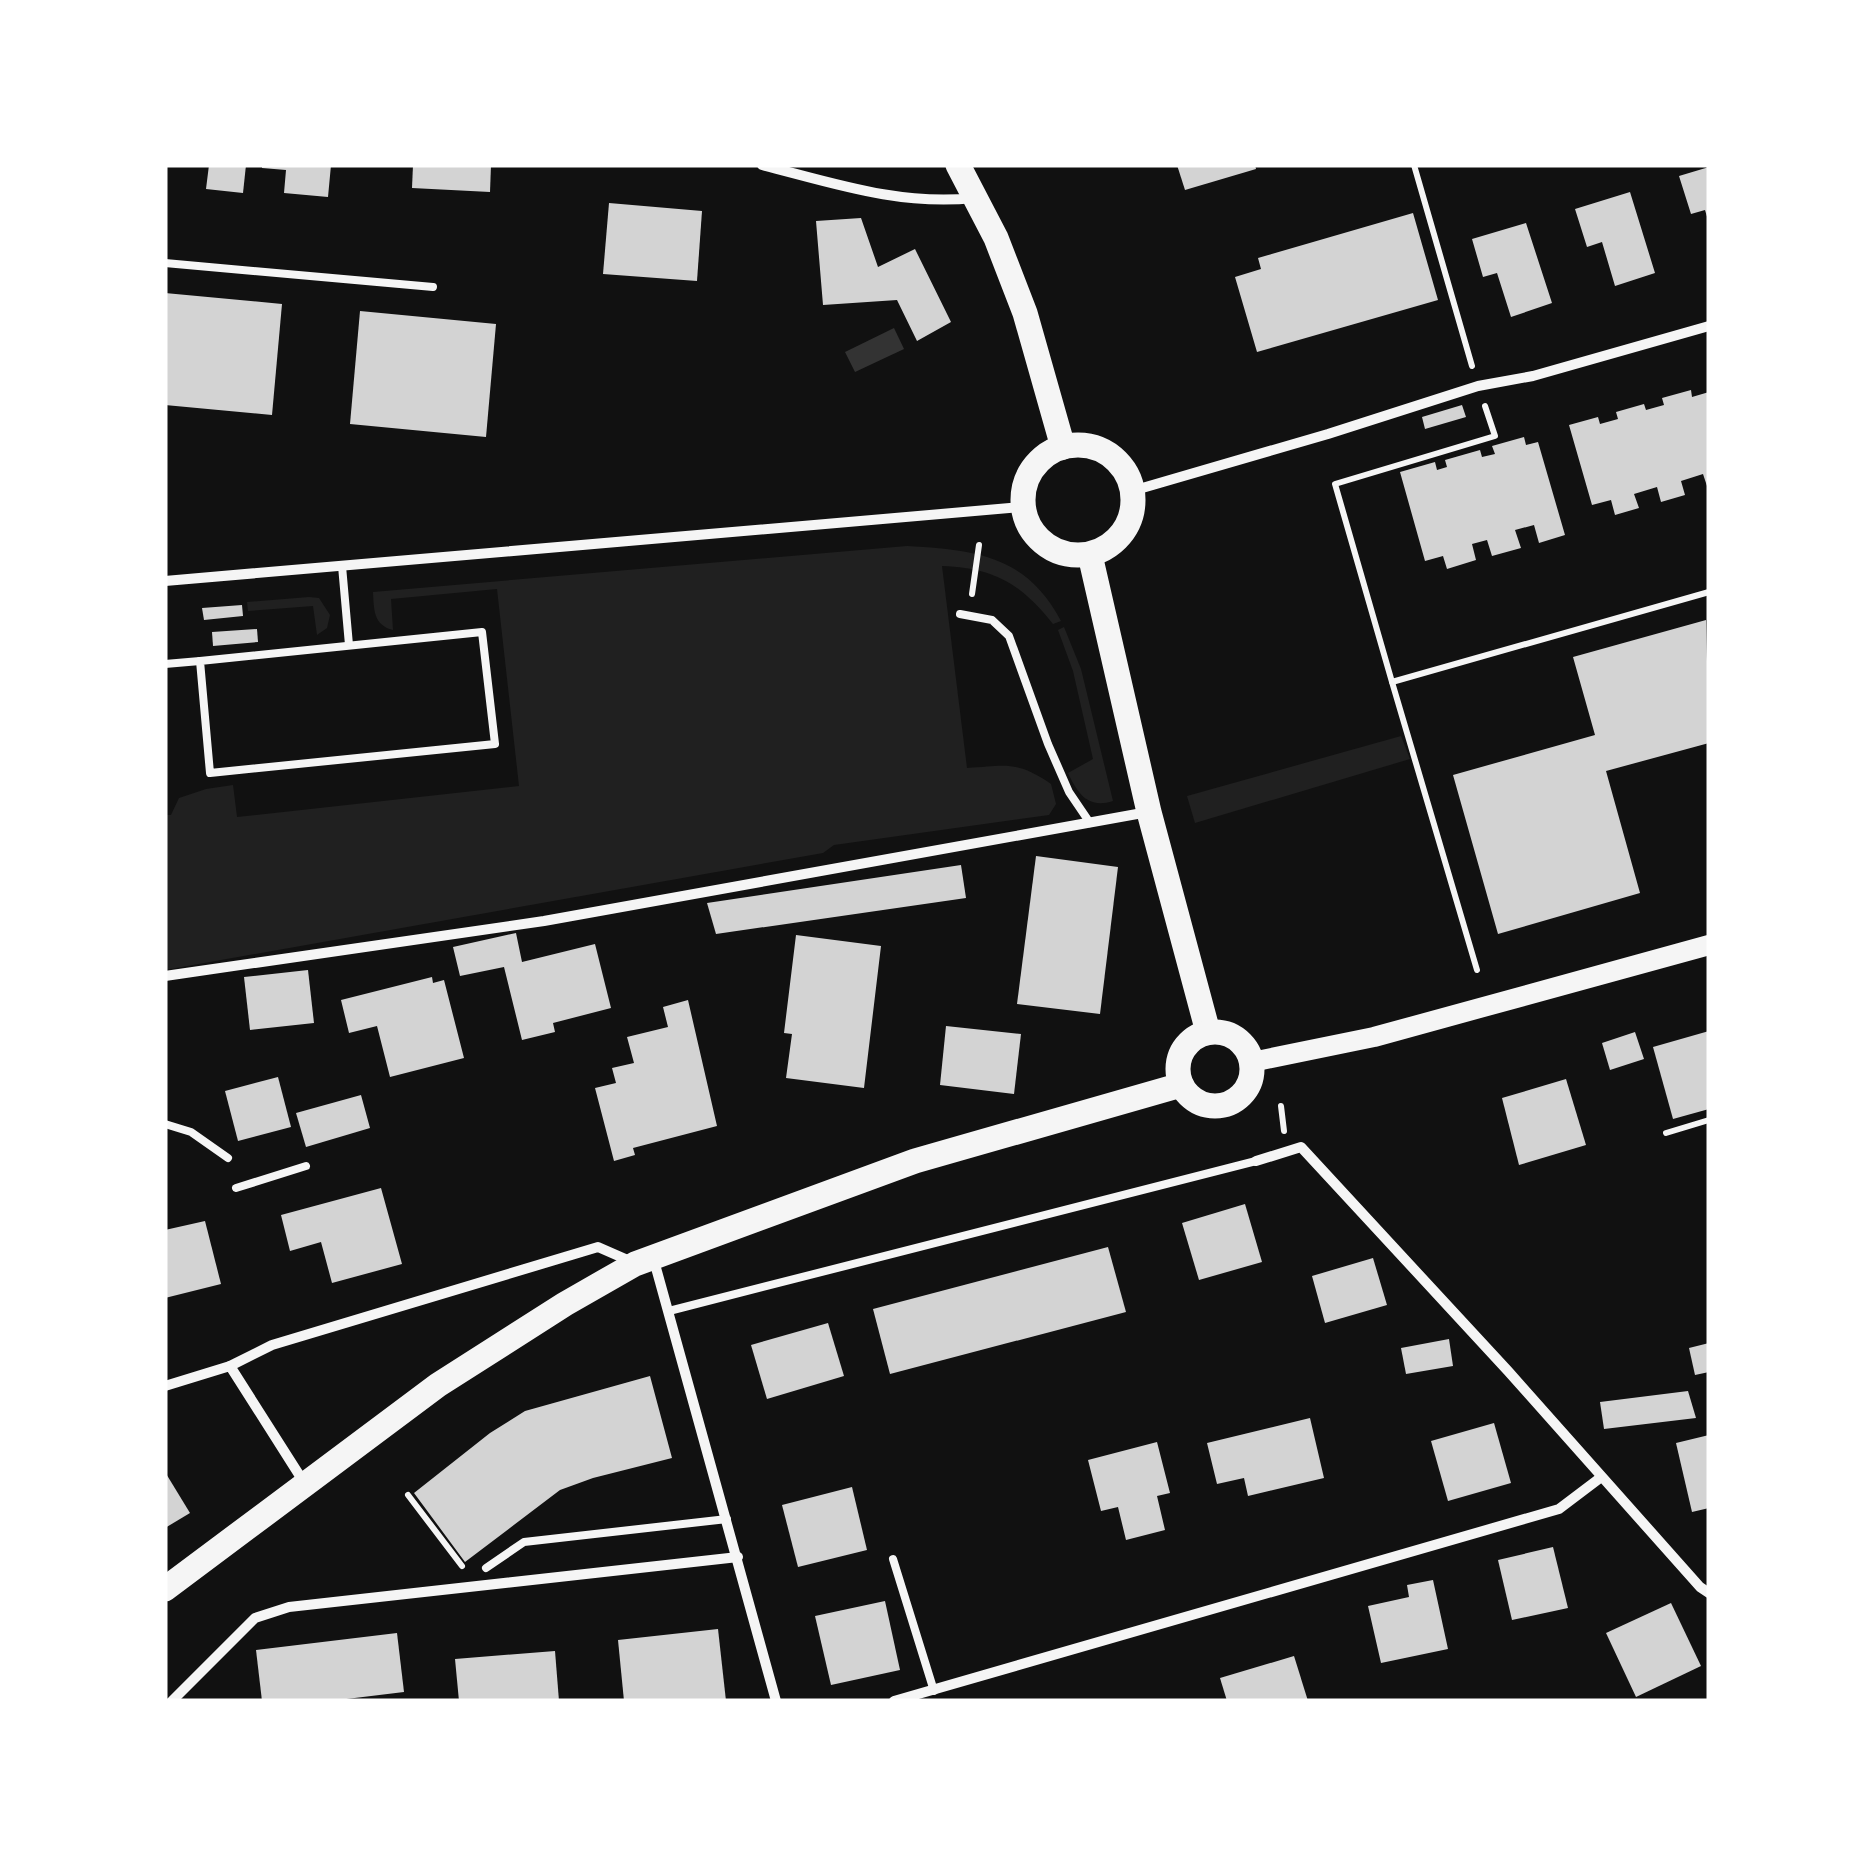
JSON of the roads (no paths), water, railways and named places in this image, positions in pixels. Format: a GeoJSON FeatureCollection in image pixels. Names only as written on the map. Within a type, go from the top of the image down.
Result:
{"type":"FeatureCollection","features":[{"type":"Feature","properties":{"kind":"main road"},"geometry":{"type":"LineString","coordinates":[[958,165],[996,238],[1026,314],[1064,447]]}},
{"type":"Feature","properties":{"kind":"main road"},"geometry":{"type":"LineString","coordinates":[[1086,446],[1108,454],[1124,470],[1132,491],[1132,512],[1124,532],[1109,546],[1090,555],[1067,555],[1046,546],[1030,529],[1022,507],[1023,488],[1031,469],[1045,455],[1064,447],[1086,446]]}},
{"type":"Feature","properties":{"kind":"main road"},"geometry":{"type":"LineString","coordinates":[[1090,555],[1150,812],[1208,1032]]}},
{"type":"Feature","properties":{"kind":"main road"},"geometry":{"type":"LineString","coordinates":[[1252,1062],[1374,1037],[1709,946]]}},
{"type":"Feature","properties":{"kind":"main road"},"geometry":{"type":"LineString","coordinates":[[1208,1032],[1236,1038],[1252,1062],[1248,1084],[1232,1102],[1209,1106],[1198,1102],[1181,1085],[1177,1069],[1180,1052],[1192,1039],[1208,1032]]}},
{"type":"Feature","properties":{"kind":"main road"},"geometry":{"type":"LineString","coordinates":[[165,1589],[438,1385],[644,1260],[915,1161],[1181,1085]]}},
{"type":"Feature","properties":{"kind":"street"},"geometry":{"type":"LineString","coordinates":[[762,165],[890,198],[929,202],[975,198]]}},
{"type":"Feature","properties":{"kind":"street"},"geometry":{"type":"LineString","coordinates":[[1132,491],[1478,386],[1533,376],[1709,326]]}},
{"type":"Feature","properties":{"kind":"street"},"geometry":{"type":"LineString","coordinates":[[165,581],[1022,507]]}},
{"type":"Feature","properties":{"kind":"street"},"geometry":{"type":"LineString","coordinates":[[165,976],[544,920],[1150,812]]}},
{"type":"Feature","properties":{"kind":"street"},"geometry":{"type":"LineString","coordinates":[[1256,1160],[1301,1148],[1709,1593]]}},
{"type":"Feature","properties":{"kind":"street"},"geometry":{"type":"LineString","coordinates":[[165,1386],[230,1366],[272,1344],[598,1247],[644,1260],[669,1310],[776,1701]]}},
{"type":"Feature","properties":{"kind":"street"},"geometry":{"type":"LineString","coordinates":[[230,1366],[305,1484]]}},
{"type":"Feature","properties":{"kind":"street"},"geometry":{"type":"LineString","coordinates":[[894,1701],[1559,1509],[1600,1478]]}},
{"type":"Feature","properties":{"kind":"street"},"geometry":{"type":"LineString","coordinates":[[172,1701],[255,1618],[289,1607],[738,1556]]}},
{"type":"Feature","properties":{"kind":"lane"},"geometry":{"type":"LineString","coordinates":[[165,263],[433,286]]}},
{"type":"Feature","properties":{"kind":"lane"},"geometry":{"type":"LineString","coordinates":[[342,566],[349,645]]}},
{"type":"Feature","properties":{"kind":"lane"},"geometry":{"type":"LineString","coordinates":[[960,614],[992,620],[1009,636],[1048,744],[1069,792],[1090,822]]}},
{"type":"Feature","properties":{"kind":"lane"},"geometry":{"type":"LineString","coordinates":[[165,664],[200,660],[482,632],[496,744],[210,773],[200,660]]}},
{"type":"Feature","properties":{"kind":"lane"},"geometry":{"type":"LineString","coordinates":[[165,1124],[191,1132],[228,1158]]}},
{"type":"Feature","properties":{"kind":"lane"},"geometry":{"type":"LineString","coordinates":[[669,1310],[1256,1160]]}},
{"type":"Feature","properties":{"kind":"lane"},"geometry":{"type":"LineString","coordinates":[[236,1188],[306,1166]]}},
{"type":"Feature","properties":{"kind":"lane"},"geometry":{"type":"LineString","coordinates":[[486,1568],[524,1542],[728,1520]]}},
{"type":"Feature","properties":{"kind":"lane"},"geometry":{"type":"LineString","coordinates":[[893,1558],[934,1691]]}}]}
